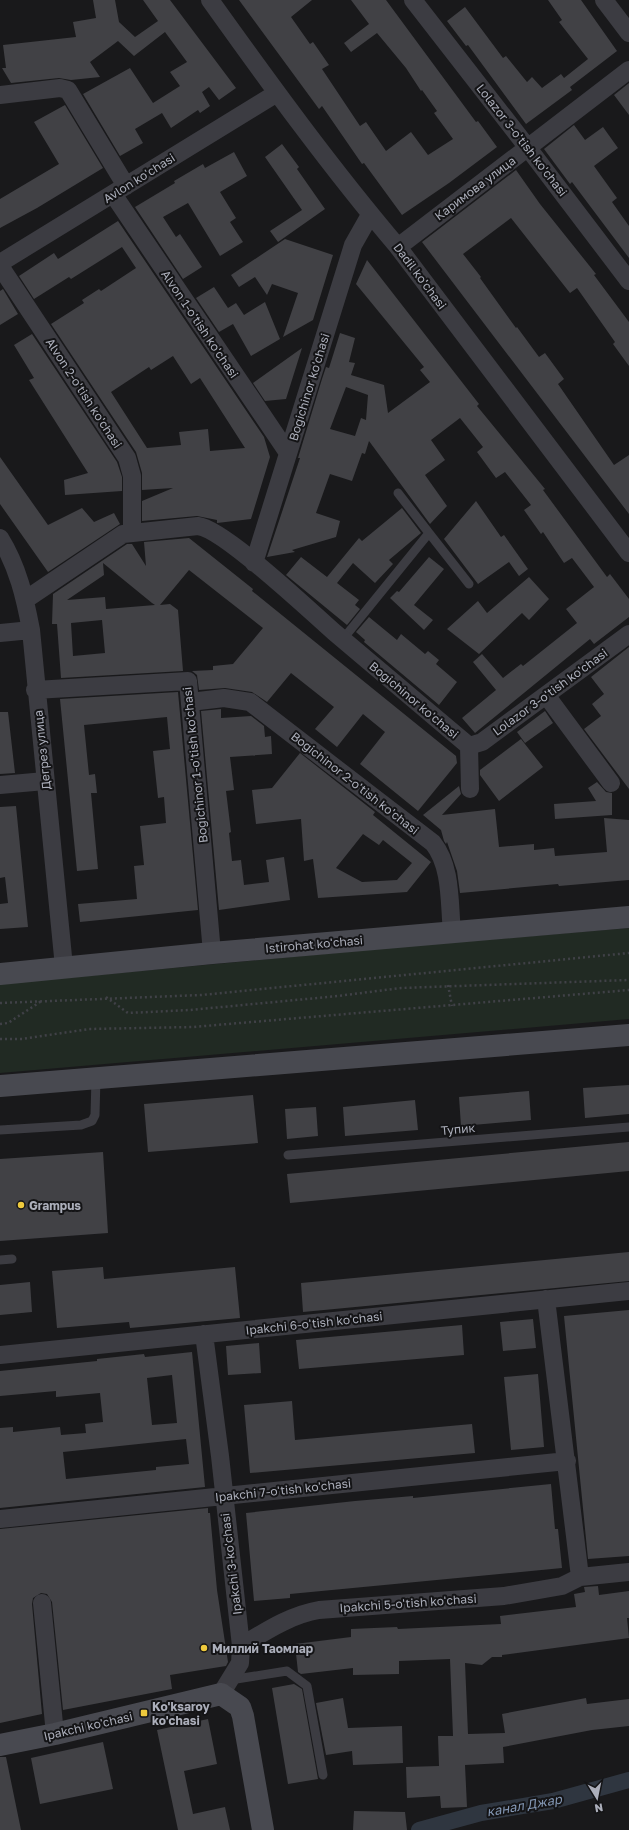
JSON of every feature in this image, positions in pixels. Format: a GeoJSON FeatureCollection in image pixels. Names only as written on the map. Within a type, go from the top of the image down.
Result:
{"type":"FeatureCollection","features":[{"type":"Feature","properties":{"kind":"main road","name":"Istirohat ko'chasi"},"geometry":{"type":"LineString","coordinates":[[0,974],[212,953],[629,917]]}},
{"type":"Feature","properties":{"kind":"main road"},"geometry":{"type":"LineString","coordinates":[[0,1086],[629,1035]]}},
{"type":"Feature","properties":{"kind":"main road"},"geometry":{"type":"LineString","coordinates":[[226,1687],[251,1830]]}},
{"type":"Feature","properties":{"kind":"main road"},"geometry":{"type":"LineString","coordinates":[[226,1687],[240,1707],[243,1716],[263,1830]]}},
{"type":"Feature","properties":{"kind":"main road","name":"Ipakchi ko'chasi"},"geometry":{"type":"LineString","coordinates":[[0,1745],[54,1734],[226,1687]]}},
{"type":"Feature","properties":{"kind":"street","name":"Dadil ko'chasi"},"geometry":{"type":"LineString","coordinates":[[210,0],[277,93],[370,215],[398,247],[629,553]]}},
{"type":"Feature","properties":{"kind":"street","name":"Lolazor 3-o'tish ko'chasi"},"geometry":{"type":"LineString","coordinates":[[413,0],[629,281]]}},
{"type":"Feature","properties":{"kind":"street"},"geometry":{"type":"LineString","coordinates":[[604,0],[629,33]]}},
{"type":"Feature","properties":{"kind":"street","name":"Каримова улица"},"geometry":{"type":"LineString","coordinates":[[398,247],[629,70]]}},
{"type":"Feature","properties":{"kind":"street","name":"Alvon 1-o'tish ko'chasi"},"geometry":{"type":"LineString","coordinates":[[0,95],[60,88],[68,90],[119,190],[288,453]]}},
{"type":"Feature","properties":{"kind":"street","name":"Avlon ko'chasi"},"geometry":{"type":"LineString","coordinates":[[0,263],[277,93]]}},
{"type":"Feature","properties":{"kind":"street","name":"Bogichinor ko'chasi"},"geometry":{"type":"LineString","coordinates":[[254,562],[353,245],[370,215]]}},
{"type":"Feature","properties":{"kind":"street","name":"Alvon 2-o'tish ko'chasi"},"geometry":{"type":"LineString","coordinates":[[0,266],[127,458],[132,476],[132,532]]}},
{"type":"Feature","properties":{"kind":"street","name":"Bogichinor ko'chasi"},"geometry":{"type":"LineString","coordinates":[[25,600],[113,540],[132,532],[205,527],[254,562],[469,746],[470,789]]}},
{"type":"Feature","properties":{"kind":"street","name":"Дегрез улица"},"geometry":{"type":"LineString","coordinates":[[0,538],[17,572],[25,600],[31,630],[35,690],[64,967]]}},
{"type":"Feature","properties":{"kind":"street"},"geometry":{"type":"LineString","coordinates":[[0,633],[31,630]]}},
{"type":"Feature","properties":{"kind":"street","name":"Lolazor 3-o'tish ko'chasi"},"geometry":{"type":"LineString","coordinates":[[469,746],[482,742],[629,634]]}},
{"type":"Feature","properties":{"kind":"street","name":"Bogichinor 1-o'tish ko'chasi"},"geometry":{"type":"LineString","coordinates":[[35,690],[184,681],[188,682],[212,953]]}},
{"type":"Feature","properties":{"kind":"street"},"geometry":{"type":"LineString","coordinates":[[546,695],[610,783]]}},
{"type":"Feature","properties":{"kind":"street","name":"Bogichinor 2-o'tish ko'chasi"},"geometry":{"type":"LineString","coordinates":[[190,702],[224,698],[250,702],[433,843],[442,854],[447,875],[452,932]]}},
{"type":"Feature","properties":{"kind":"street"},"geometry":{"type":"LineString","coordinates":[[0,785],[45,781]]}},
{"type":"Feature","properties":{"kind":"street","name":"Ipakchi 6-o'tish ko'chasi"},"geometry":{"type":"LineString","coordinates":[[0,1355],[629,1291]]}},
{"type":"Feature","properties":{"kind":"street"},"geometry":{"type":"LineString","coordinates":[[546,1299],[580,1577]]}},
{"type":"Feature","properties":{"kind":"street","name":"Ipakchi 3-ko'chasi"},"geometry":{"type":"LineString","coordinates":[[204,1334],[220,1456],[241,1646],[240,1663],[226,1687]]}},
{"type":"Feature","properties":{"kind":"street","name":"Ipakchi 7-o'tish ko'chasi"},"geometry":{"type":"LineString","coordinates":[[0,1519],[566,1461]]}},
{"type":"Feature","properties":{"kind":"street","name":"Ipakchi 5-o'tish ko'chasi"},"geometry":{"type":"LineString","coordinates":[[241,1646],[288,1619],[312,1611],[528,1593],[562,1586],[580,1577],[629,1572]]}},
{"type":"Feature","properties":{"kind":"street"},"geometry":{"type":"LineString","coordinates":[[42,1603],[54,1734]]}},
{"type":"Feature","properties":{"kind":"lane"},"geometry":{"type":"LineString","coordinates":[[398,493],[470,584]]}},
{"type":"Feature","properties":{"kind":"lane"},"geometry":{"type":"LineString","coordinates":[[343,639],[429,533]]}},
{"type":"Feature","properties":{"kind":"lane"},"geometry":{"type":"LineString","coordinates":[[0,1130],[81,1125],[92,1121],[95,1115],[96,1078]]}},
{"type":"Feature","properties":{"kind":"lane","name":"Тупик"},"geometry":{"type":"LineString","coordinates":[[288,1155],[629,1127]]}},
{"type":"Feature","properties":{"kind":"lane"},"geometry":{"type":"LineString","coordinates":[[0,1260],[12,1259]]}},
{"type":"Feature","properties":{"kind":"lane"},"geometry":{"type":"LineString","coordinates":[[226,1687],[287,1671],[307,1686],[323,1775]]}},
{"type":"Feature","properties":{"kind":"path"},"geometry":{"type":"LineString","coordinates":[[0,1003],[43,1000],[201,995],[629,953]]}},
{"type":"Feature","properties":{"kind":"path"},"geometry":{"type":"LineString","coordinates":[[106,998],[128,1013],[190,1010],[338,996],[401,988],[448,985],[629,980]]}},
{"type":"Feature","properties":{"kind":"path"},"geometry":{"type":"LineString","coordinates":[[448,985],[452,1006]]}},
{"type":"Feature","properties":{"kind":"path"},"geometry":{"type":"LineString","coordinates":[[0,1039],[22,1039],[89,1029],[193,1027],[629,990]]}},
{"type":"Feature","properties":{"kind":"path"},"geometry":{"type":"LineString","coordinates":[[0,1024],[8,1023],[43,1000]]}},
{"type":"Feature","properties":{"kind":"shaded area"},"geometry":{"type":"Polygon","coordinates":[[[629,928],[629,1019],[0,1073],[0,984],[399,947],[629,928]]]}},
{"type":"Feature","properties":{"kind":"building"},"geometry":{"type":"Polygon","coordinates":[[[93,0],[115,0],[119,22],[135,37],[158,21],[143,0],[170,0],[236,88],[219,100],[209,87],[202,92],[210,106],[200,113],[198,110],[171,128],[162,113],[135,129],[143,143],[120,156],[83,94],[130,68],[153,103],[180,86],[170,72],[187,62],[165,32],[134,56],[118,41],[90,62],[100,77],[71,80],[59,78],[11,83],[2,68],[6,68],[3,45],[76,37],[73,22],[96,18],[93,0]]]}},
{"type":"Feature","properties":{"kind":"building"},"geometry":{"type":"Polygon","coordinates":[[[239,0],[312,0],[291,17],[310,44],[313,42],[329,65],[322,69],[360,126],[366,122],[386,151],[411,132],[428,155],[453,139],[434,113],[437,111],[422,90],[421,91],[406,68],[377,33],[351,52],[344,43],[369,24],[351,0],[386,0],[476,122],[478,121],[497,147],[449,183],[402,215],[364,163],[362,164],[322,106],[319,109],[239,0]]]}},
{"type":"Feature","properties":{"kind":"building"},"geometry":{"type":"Polygon","coordinates":[[[548,0],[581,0],[617,51],[570,87],[572,90],[526,124],[468,45],[466,46],[447,21],[465,7],[503,58],[506,56],[527,82],[532,77],[542,88],[561,74],[564,78],[588,59],[559,22],[562,20],[548,0]]]}},
{"type":"Feature","properties":{"kind":"building"},"geometry":{"type":"Polygon","coordinates":[[[629,83],[629,115],[614,95],[629,83]]]}},
{"type":"Feature","properties":{"kind":"building"},"geometry":{"type":"Polygon","coordinates":[[[65,105],[103,168],[37,208],[0,228],[0,199],[59,164],[34,122],[65,105]]]}},
{"type":"Feature","properties":{"kind":"building"},"geometry":{"type":"Polygon","coordinates":[[[574,125],[585,140],[603,127],[618,148],[594,166],[617,198],[612,202],[629,226],[629,258],[572,182],[570,184],[544,149],[574,125]]]}},
{"type":"Feature","properties":{"kind":"building"},"geometry":{"type":"Polygon","coordinates":[[[282,144],[299,167],[297,169],[325,209],[278,242],[270,231],[302,210],[265,157],[282,144]]]}},
{"type":"Feature","properties":{"kind":"building"},"geometry":{"type":"Polygon","coordinates":[[[234,152],[247,176],[220,192],[236,218],[230,222],[243,242],[220,256],[188,203],[163,217],[176,237],[180,234],[202,267],[183,279],[135,207],[203,164],[205,168],[234,152]]]}},
{"type":"Feature","properties":{"kind":"building"},"geometry":{"type":"Polygon","coordinates":[[[516,170],[540,204],[596,274],[594,275],[629,322],[629,366],[613,344],[615,342],[577,288],[570,293],[511,218],[463,254],[481,277],[480,278],[516,328],[517,327],[539,357],[545,353],[564,379],[558,384],[614,465],[629,455],[629,514],[422,242],[516,170]]]}},
{"type":"Feature","properties":{"kind":"building"},"geometry":{"type":"Polygon","coordinates":[[[118,221],[264,437],[270,457],[251,519],[217,523],[217,520],[197,516],[142,521],[142,501],[173,488],[142,490],[142,473],[136,452],[51,324],[84,303],[82,300],[99,289],[101,291],[136,268],[122,247],[71,279],[69,277],[34,299],[19,276],[54,253],[58,259],[118,221]],[[173,356],[151,370],[149,367],[111,392],[147,448],[181,445],[179,432],[208,429],[210,451],[245,448],[200,378],[191,384],[173,356]]]}},
{"type":"Feature","properties":{"kind":"building"},"geometry":{"type":"Polygon","coordinates":[[[285,239],[333,255],[313,320],[283,337],[298,293],[272,284],[267,295],[255,277],[239,287],[231,275],[285,239]]]}},
{"type":"Feature","properties":{"kind":"building"},"geometry":{"type":"Polygon","coordinates":[[[367,260],[479,404],[477,406],[545,489],[543,490],[607,577],[610,574],[629,599],[629,617],[594,644],[590,639],[475,733],[462,718],[496,690],[473,662],[482,654],[503,678],[521,664],[523,666],[577,623],[566,609],[594,587],[572,558],[564,563],[543,532],[541,534],[524,510],[531,505],[505,472],[496,478],[477,452],[483,447],[460,418],[431,440],[445,460],[425,475],[447,506],[430,524],[369,441],[365,454],[362,453],[352,481],[330,474],[316,513],[340,521],[336,537],[292,550],[295,552],[267,557],[300,458],[298,458],[322,379],[326,367],[329,368],[340,333],[355,338],[349,362],[355,363],[351,375],[384,385],[388,413],[430,382],[420,370],[424,367],[356,284],[367,260]],[[346,387],[330,429],[355,436],[361,418],[366,420],[368,395],[346,387]]]}},
{"type":"Feature","properties":{"kind":"building"},"geometry":{"type":"Polygon","coordinates":[[[214,287],[228,308],[236,303],[244,315],[265,302],[280,339],[251,356],[233,324],[219,332],[196,298],[214,287]]]}},
{"type":"Feature","properties":{"kind":"building"},"geometry":{"type":"Polygon","coordinates":[[[3,289],[18,314],[0,325],[0,291],[3,289]]]}},
{"type":"Feature","properties":{"kind":"building"},"geometry":{"type":"Polygon","coordinates":[[[32,334],[117,462],[122,477],[122,491],[65,495],[64,480],[88,473],[29,380],[34,378],[14,345],[32,334]]]}},
{"type":"Feature","properties":{"kind":"building"},"geometry":{"type":"Polygon","coordinates":[[[302,348],[286,399],[265,401],[253,383],[302,348]]]}},
{"type":"Feature","properties":{"kind":"building"},"geometry":{"type":"Polygon","coordinates":[[[0,457],[48,525],[82,508],[94,522],[114,513],[120,524],[48,572],[0,504],[0,457]]]}},
{"type":"Feature","properties":{"kind":"building"},"geometry":{"type":"Polygon","coordinates":[[[476,501],[501,537],[504,535],[528,569],[519,576],[509,562],[478,584],[444,539],[476,501]]]}},
{"type":"Feature","properties":{"kind":"building"},"geometry":{"type":"Polygon","coordinates":[[[402,508],[421,533],[389,560],[393,564],[375,583],[353,563],[337,583],[359,600],[355,605],[360,609],[347,625],[286,575],[301,557],[327,577],[359,538],[362,541],[402,508]]]}},
{"type":"Feature","properties":{"kind":"building"},"geometry":{"type":"Polygon","coordinates":[[[189,538],[253,589],[252,591],[456,756],[457,763],[418,811],[360,764],[385,732],[363,714],[337,747],[315,729],[334,707],[291,673],[267,702],[252,692],[225,688],[199,690],[197,675],[192,671],[213,670],[213,666],[233,664],[263,628],[189,570],[160,605],[170,604],[178,610],[183,671],[61,678],[57,624],[52,624],[53,594],[127,544],[132,544],[146,566],[144,542],[189,538]],[[103,563],[104,575],[67,600],[105,597],[106,609],[155,605],[152,603],[103,563]],[[102,620],[71,623],[73,656],[105,653],[102,620]]]}},
{"type":"Feature","properties":{"kind":"building"},"geometry":{"type":"Polygon","coordinates":[[[429,557],[444,569],[414,605],[433,620],[424,630],[390,598],[397,591],[399,592],[429,557]]]}},
{"type":"Feature","properties":{"kind":"building"},"geometry":{"type":"Polygon","coordinates":[[[529,577],[549,599],[529,620],[522,613],[479,654],[447,629],[478,601],[487,613],[529,577]]]}},
{"type":"Feature","properties":{"kind":"building"},"geometry":{"type":"Polygon","coordinates":[[[369,617],[397,640],[401,634],[425,654],[428,651],[439,660],[436,664],[457,682],[439,705],[364,642],[365,640],[356,632],[369,617]]]}},
{"type":"Feature","properties":{"kind":"building"},"geometry":{"type":"Polygon","coordinates":[[[629,647],[629,789],[584,729],[601,716],[592,704],[604,694],[591,677],[629,647]]]}},
{"type":"Feature","properties":{"kind":"building"},"geometry":{"type":"Polygon","coordinates":[[[178,692],[198,910],[80,922],[78,904],[137,899],[134,866],[144,865],[140,826],[166,823],[164,797],[158,798],[153,751],[170,749],[167,717],[84,725],[89,775],[95,774],[97,793],[91,793],[98,869],[77,871],[60,699],[178,692]]]}},
{"type":"Feature","properties":{"kind":"building"},"geometry":{"type":"Polygon","coordinates":[[[221,709],[221,718],[251,716],[264,726],[265,737],[271,736],[272,754],[230,757],[234,790],[226,791],[231,832],[229,833],[232,861],[241,860],[244,885],[269,882],[266,860],[284,857],[290,900],[219,910],[201,711],[221,709]]]}},
{"type":"Feature","properties":{"kind":"building"},"geometry":{"type":"Polygon","coordinates":[[[545,711],[553,723],[525,743],[517,732],[545,711]]]}},
{"type":"Feature","properties":{"kind":"building"},"geometry":{"type":"Polygon","coordinates":[[[0,712],[8,712],[15,773],[0,774],[0,712]]]}},
{"type":"Feature","properties":{"kind":"building"},"geometry":{"type":"Polygon","coordinates":[[[521,739],[543,767],[499,801],[480,775],[480,770],[521,739]]]}},
{"type":"Feature","properties":{"kind":"building"},"geometry":{"type":"Polygon","coordinates":[[[300,753],[375,812],[373,815],[431,862],[407,892],[318,898],[313,859],[304,861],[301,819],[256,824],[252,790],[272,788],[300,753]],[[363,834],[336,868],[362,882],[397,880],[412,863],[383,840],[379,845],[363,834]]]}},
{"type":"Feature","properties":{"kind":"building"},"geometry":{"type":"Polygon","coordinates":[[[597,782],[606,792],[612,793],[612,815],[555,819],[554,804],[596,801],[588,788],[597,782]]]}},
{"type":"Feature","properties":{"kind":"building"},"geometry":{"type":"Polygon","coordinates":[[[459,786],[461,794],[442,815],[495,809],[499,847],[534,844],[534,850],[554,848],[555,856],[607,852],[604,818],[629,820],[629,880],[559,886],[558,884],[460,893],[457,871],[447,842],[446,844],[444,841],[441,830],[423,815],[459,786]]]}},
{"type":"Feature","properties":{"kind":"building"},"geometry":{"type":"Polygon","coordinates":[[[16,806],[28,927],[0,929],[0,904],[8,903],[5,877],[0,878],[0,807],[16,806]]]}},
{"type":"Feature","properties":{"kind":"building"},"geometry":{"type":"Polygon","coordinates":[[[629,1085],[629,1114],[585,1118],[583,1088],[629,1085]]]}},
{"type":"Feature","properties":{"kind":"building"},"geometry":{"type":"Polygon","coordinates":[[[529,1091],[531,1120],[461,1126],[459,1097],[529,1091]]]}},
{"type":"Feature","properties":{"kind":"building"},"geometry":{"type":"Polygon","coordinates":[[[253,1095],[258,1143],[148,1152],[144,1104],[253,1095]]]}},
{"type":"Feature","properties":{"kind":"building"},"geometry":{"type":"Polygon","coordinates":[[[415,1100],[418,1130],[345,1136],[343,1107],[415,1100]]]}},
{"type":"Feature","properties":{"kind":"building"},"geometry":{"type":"Polygon","coordinates":[[[316,1107],[318,1136],[287,1139],[285,1109],[316,1107]]]}},
{"type":"Feature","properties":{"kind":"building"},"geometry":{"type":"Polygon","coordinates":[[[629,1142],[629,1171],[290,1203],[287,1174],[629,1142]]]}},
{"type":"Feature","properties":{"kind":"building"},"geometry":{"type":"Polygon","coordinates":[[[103,1152],[108,1233],[0,1241],[0,1159],[103,1152]]]}},
{"type":"Feature","properties":{"kind":"building"},"geometry":{"type":"Polygon","coordinates":[[[629,1252],[629,1281],[303,1312],[301,1283],[629,1252]]]}},
{"type":"Feature","properties":{"kind":"building"},"geometry":{"type":"Polygon","coordinates":[[[103,1267],[104,1279],[235,1267],[240,1318],[130,1328],[129,1322],[57,1328],[52,1271],[103,1267]]]}},
{"type":"Feature","properties":{"kind":"building"},"geometry":{"type":"Polygon","coordinates":[[[30,1282],[32,1312],[0,1315],[0,1285],[30,1282]]]}},
{"type":"Feature","properties":{"kind":"building"},"geometry":{"type":"Polygon","coordinates":[[[629,1310],[629,1556],[588,1559],[564,1316],[629,1310]]]}},
{"type":"Feature","properties":{"kind":"building"},"geometry":{"type":"Polygon","coordinates":[[[533,1319],[536,1348],[503,1351],[500,1322],[533,1319]]]}},
{"type":"Feature","properties":{"kind":"building"},"geometry":{"type":"Polygon","coordinates":[[[462,1325],[464,1355],[299,1369],[296,1340],[462,1325]]]}},
{"type":"Feature","properties":{"kind":"building"},"geometry":{"type":"Polygon","coordinates":[[[259,1343],[261,1373],[228,1375],[226,1346],[259,1343]]]}},
{"type":"Feature","properties":{"kind":"building"},"geometry":{"type":"Polygon","coordinates":[[[192,1352],[205,1487],[0,1508],[0,1428],[13,1427],[13,1432],[60,1427],[61,1435],[86,1433],[85,1424],[103,1422],[100,1393],[56,1397],[56,1391],[0,1396],[0,1371],[97,1361],[97,1359],[144,1354],[145,1357],[192,1352]],[[172,1375],[147,1378],[152,1425],[177,1423],[172,1375]],[[186,1439],[63,1452],[66,1479],[156,1470],[156,1467],[189,1464],[186,1439]]]}},
{"type":"Feature","properties":{"kind":"building"},"geometry":{"type":"Polygon","coordinates":[[[538,1374],[544,1447],[511,1450],[504,1377],[538,1374]]]}},
{"type":"Feature","properties":{"kind":"building"},"geometry":{"type":"Polygon","coordinates":[[[292,1401],[295,1440],[472,1424],[475,1453],[250,1473],[244,1405],[292,1401]]]}},
{"type":"Feature","properties":{"kind":"building"},"geometry":{"type":"Polygon","coordinates":[[[551,1484],[555,1529],[558,1529],[562,1568],[290,1594],[290,1598],[254,1601],[246,1513],[355,1501],[413,1496],[413,1498],[551,1484]]]}},
{"type":"Feature","properties":{"kind":"building"},"geometry":{"type":"Polygon","coordinates":[[[208,1508],[208,1513],[210,1513],[217,1590],[228,1662],[226,1666],[170,1675],[172,1689],[63,1710],[52,1602],[47,1594],[41,1593],[33,1598],[32,1604],[42,1714],[0,1723],[0,1529],[208,1508]]]}},
{"type":"Feature","properties":{"kind":"building"},"geometry":{"type":"Polygon","coordinates":[[[598,1586],[599,1595],[629,1591],[629,1618],[627,1618],[629,1638],[502,1655],[502,1657],[492,1657],[482,1665],[465,1663],[468,1734],[505,1733],[502,1714],[586,1698],[587,1704],[629,1699],[629,1726],[592,1730],[503,1747],[504,1763],[465,1765],[467,1807],[441,1808],[440,1796],[407,1798],[406,1767],[439,1766],[438,1736],[453,1736],[450,1659],[399,1661],[399,1674],[353,1675],[353,1668],[301,1674],[298,1672],[295,1644],[351,1637],[351,1629],[397,1627],[398,1629],[501,1624],[500,1616],[576,1607],[574,1594],[585,1592],[584,1587],[598,1586]]]}},
{"type":"Feature","properties":{"kind":"building"},"geometry":{"type":"Polygon","coordinates":[[[294,1684],[302,1689],[318,1779],[288,1784],[272,1688],[294,1684]]]}},
{"type":"Feature","properties":{"kind":"building"},"geometry":{"type":"Polygon","coordinates":[[[343,1698],[348,1728],[402,1726],[403,1763],[353,1765],[352,1751],[326,1755],[316,1703],[343,1698]]]}},
{"type":"Feature","properties":{"kind":"building"},"geometry":{"type":"Polygon","coordinates":[[[208,1719],[217,1764],[184,1771],[193,1814],[225,1807],[230,1830],[178,1830],[157,1730],[208,1719]]]}},
{"type":"Feature","properties":{"kind":"building"},"geometry":{"type":"Polygon","coordinates":[[[103,1742],[113,1789],[40,1804],[31,1758],[103,1742]]]}},
{"type":"Feature","properties":{"kind":"building"},"geometry":{"type":"Polygon","coordinates":[[[0,1757],[6,1757],[21,1830],[0,1830],[0,1757]]]}},
{"type":"Feature","properties":{"kind":"building"},"geometry":{"type":"Polygon","coordinates":[[[354,1811],[405,1812],[407,1830],[353,1830],[354,1811]]]}},
{"type":"Feature","properties":{"kind":"waterway","name":"канал Джар"},"geometry":{"type":"LineString","coordinates":[[419,1830],[481,1813],[553,1801],[629,1780]]}},
{"type":"Feature","properties":{"kind":"place","name":"Grampus"},"geometry":{"type":"Point","coordinates":[21,1205]}},
{"type":"Feature","properties":{"kind":"place","name":"Миллий Таомлар"},"geometry":{"type":"Point","coordinates":[204,1648]}},
{"type":"Feature","properties":{"kind":"place","name":"Ko'ksaroy ko'chasi"},"geometry":{"type":"Point","coordinates":[144,1713]}}]}
